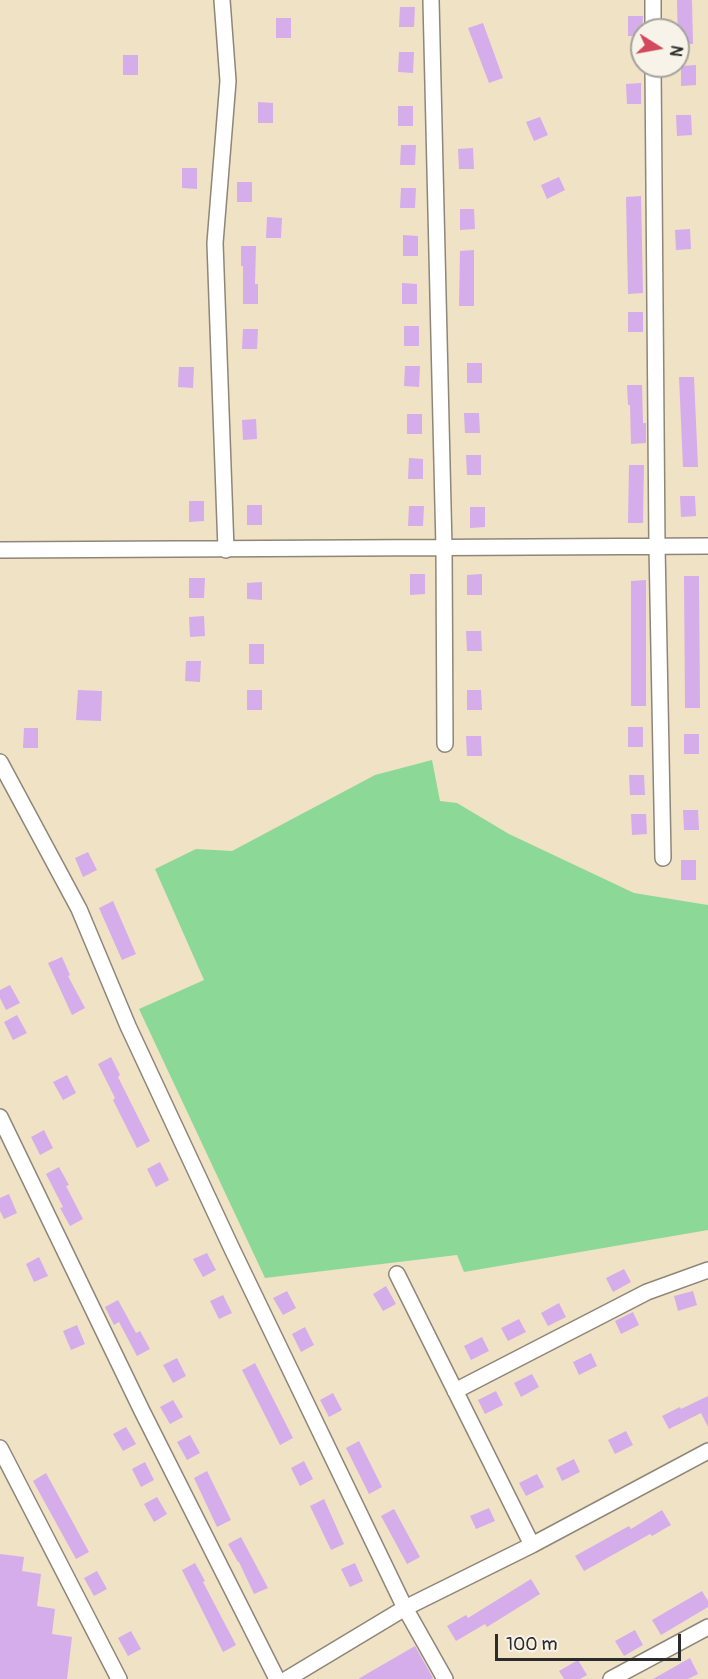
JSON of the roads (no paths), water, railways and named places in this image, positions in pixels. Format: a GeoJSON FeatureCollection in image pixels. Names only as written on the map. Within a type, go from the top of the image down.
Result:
{"type":"FeatureCollection","features":[{"type":"Feature","properties":{"kind":"street"},"geometry":{"type":"LineString","coordinates":[[222,0],[228,81],[215,243],[226,550]]}},
{"type":"Feature","properties":{"kind":"street"},"geometry":{"type":"LineString","coordinates":[[431,0],[444,548],[445,744]]}},
{"type":"Feature","properties":{"kind":"street"},"geometry":{"type":"LineString","coordinates":[[652,0],[653,18]]}},
{"type":"Feature","properties":{"kind":"street"},"geometry":{"type":"LineString","coordinates":[[653,78],[657,546],[663,858]]}},
{"type":"Feature","properties":{"kind":"street"},"geometry":{"type":"LineString","coordinates":[[0,550],[708,546]]}},
{"type":"Feature","properties":{"kind":"street"},"geometry":{"type":"LineString","coordinates":[[0,762],[79,909],[128,1026],[232,1249],[405,1608],[445,1679]]}},
{"type":"Feature","properties":{"kind":"street"},"geometry":{"type":"LineString","coordinates":[[0,1117],[142,1411],[277,1679]]}},
{"type":"Feature","properties":{"kind":"street"},"geometry":{"type":"LineString","coordinates":[[455,1391],[647,1292],[708,1270]]}},
{"type":"Feature","properties":{"kind":"street"},"geometry":{"type":"LineString","coordinates":[[397,1274],[532,1545]]}},
{"type":"Feature","properties":{"kind":"street"},"geometry":{"type":"LineString","coordinates":[[0,1448],[118,1679]]}},
{"type":"Feature","properties":{"kind":"street"},"geometry":{"type":"LineString","coordinates":[[287,1679],[405,1608],[532,1545],[708,1451]]}},
{"type":"Feature","properties":{"kind":"street"},"geometry":{"type":"LineString","coordinates":[[611,1679],[708,1627]]}}]}
